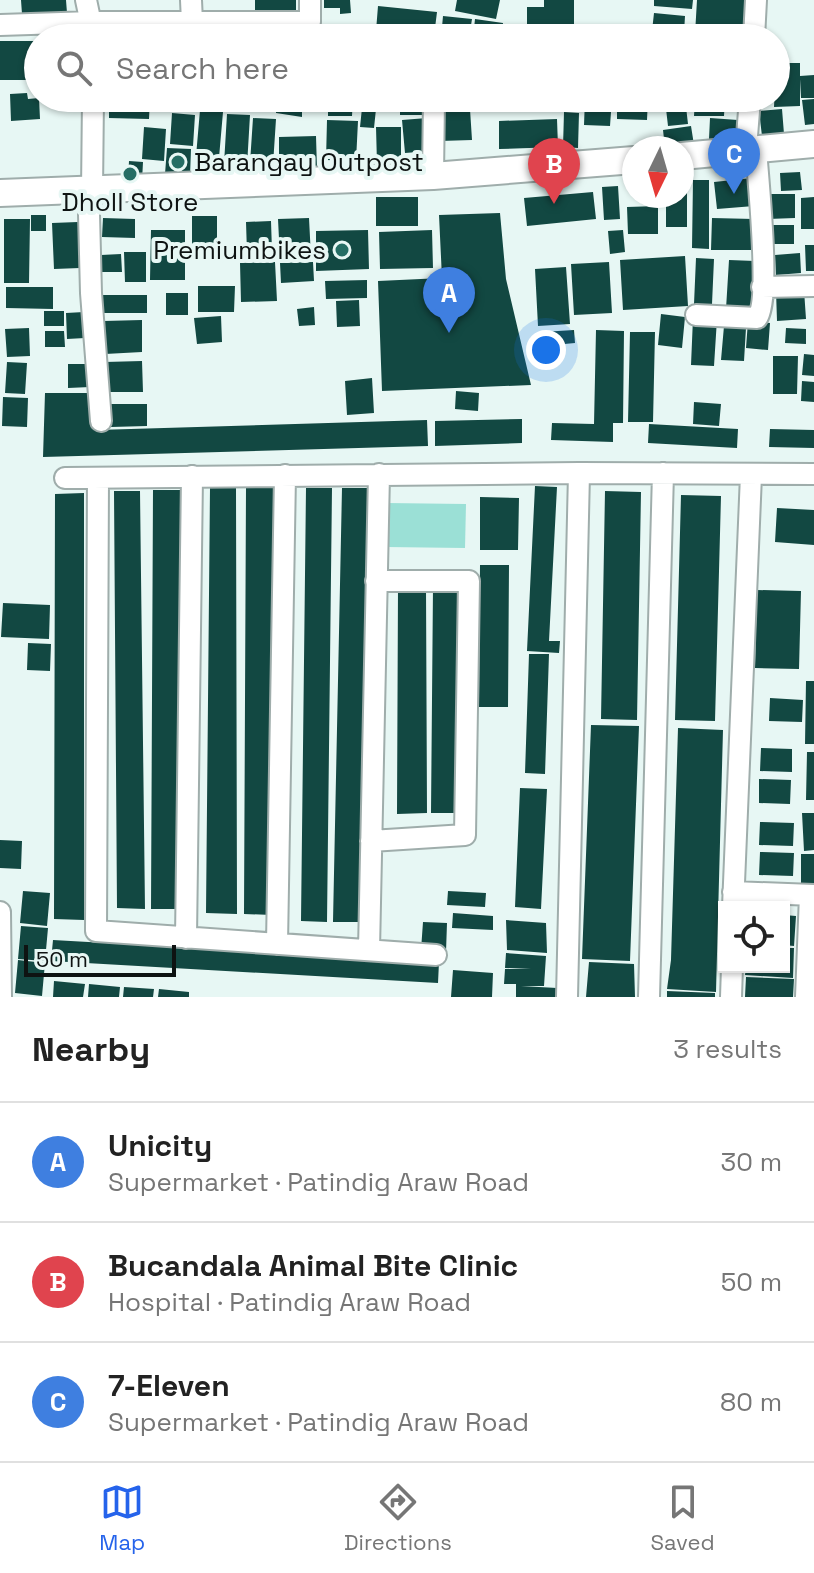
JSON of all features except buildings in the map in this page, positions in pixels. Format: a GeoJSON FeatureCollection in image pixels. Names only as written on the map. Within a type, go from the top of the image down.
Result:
{"type":"FeatureCollection","features":[{"type":"Feature","properties":{"kind":"main road"},"geometry":{"type":"LineString","coordinates":[[694,155],[814,144]]}},
{"type":"Feature","properties":{"kind":"main road"},"geometry":{"type":"LineString","coordinates":[[0,193],[433,176],[622,161]]}},
{"type":"Feature","properties":{"kind":"street"},"geometry":{"type":"LineString","coordinates":[[86,0],[92,24]]}},
{"type":"Feature","properties":{"kind":"street"},"geometry":{"type":"LineString","coordinates":[[191,0],[192,22]]}},
{"type":"Feature","properties":{"kind":"street"},"geometry":{"type":"LineString","coordinates":[[167,24],[310,22],[310,0]]}},
{"type":"Feature","properties":{"kind":"street"},"geometry":{"type":"LineString","coordinates":[[755,24],[756,0]]}},
{"type":"Feature","properties":{"kind":"street"},"geometry":{"type":"LineString","coordinates":[[0,25],[24,26]]}},
{"type":"Feature","properties":{"kind":"street"},"geometry":{"type":"LineString","coordinates":[[93,112],[89,214],[91,293],[101,421]]}},
{"type":"Feature","properties":{"kind":"street"},"geometry":{"type":"LineString","coordinates":[[433,176],[434,112]]}},
{"type":"Feature","properties":{"kind":"street"},"geometry":{"type":"LineString","coordinates":[[696,315],[757,318],[762,310],[750,112]]}},
{"type":"Feature","properties":{"kind":"street"},"geometry":{"type":"LineString","coordinates":[[762,287],[814,286]]}},
{"type":"Feature","properties":{"kind":"street"},"geometry":{"type":"LineString","coordinates":[[567,997],[579,473]]}},
{"type":"Feature","properties":{"kind":"street"},"geometry":{"type":"LineString","coordinates":[[649,997],[663,473]]}},
{"type":"Feature","properties":{"kind":"street"},"geometry":{"type":"LineString","coordinates":[[369,950],[379,474]]}},
{"type":"Feature","properties":{"kind":"street"},"geometry":{"type":"LineString","coordinates":[[65,478],[814,474]]}},
{"type":"Feature","properties":{"kind":"street"},"geometry":{"type":"LineString","coordinates":[[277,944],[285,475]]}},
{"type":"Feature","properties":{"kind":"street"},"geometry":{"type":"LineString","coordinates":[[751,475],[733,900],[812,895],[806,997]]}},
{"type":"Feature","properties":{"kind":"street"},"geometry":{"type":"LineString","coordinates":[[186,938],[192,476]]}},
{"type":"Feature","properties":{"kind":"street"},"geometry":{"type":"LineString","coordinates":[[98,478],[96,931],[436,955]]}},
{"type":"Feature","properties":{"kind":"street"},"geometry":{"type":"LineString","coordinates":[[371,841],[465,835],[469,581],[376,581]]}},
{"type":"Feature","properties":{"kind":"street"},"geometry":{"type":"LineString","coordinates":[[0,912],[1,997]]}},
{"type":"Feature","properties":{"kind":"street"},"geometry":{"type":"LineString","coordinates":[[731,997],[732,973]]}},
{"type":"Feature","properties":{"kind":"shaded area"},"geometry":{"type":"Polygon","coordinates":[[[386,503],[466,504],[465,548],[386,547],[386,503]]]}},
{"type":"Feature","properties":{"kind":"place","name":"Barangay Outpost"},"geometry":{"type":"Point","coordinates":[178,162]}},
{"type":"Feature","properties":{"kind":"place","name":"Dholl Store"},"geometry":{"type":"Point","coordinates":[130,174]}},
{"type":"Feature","properties":{"kind":"place","name":"7-Eleven"},"geometry":{"type":"Point","coordinates":[734,194]}},
{"type":"Feature","properties":{"kind":"place","name":"Bucandala Animal Bite Clinic"},"geometry":{"type":"Point","coordinates":[554,204]}},
{"type":"Feature","properties":{"kind":"place","name":"Premiumbikes"},"geometry":{"type":"Point","coordinates":[342,250]}},
{"type":"Feature","properties":{"kind":"place","name":"Unicity"},"geometry":{"type":"Point","coordinates":[449,333]}}]}
